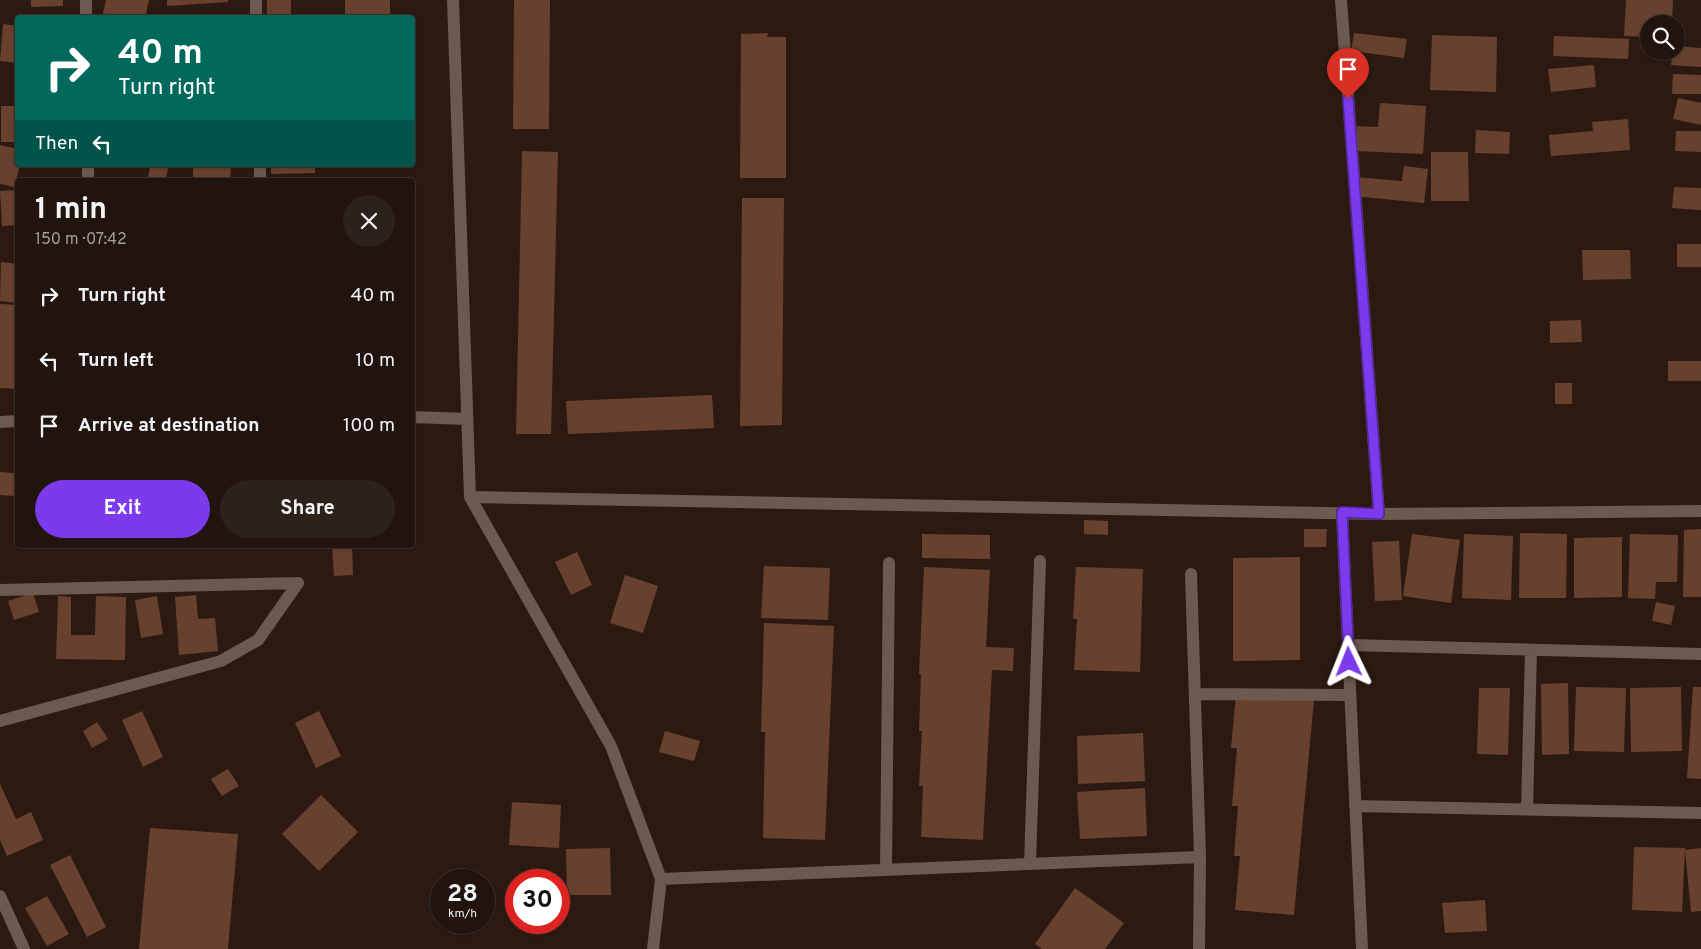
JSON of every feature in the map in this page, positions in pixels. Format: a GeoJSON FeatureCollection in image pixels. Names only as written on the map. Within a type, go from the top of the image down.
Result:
{"type":"FeatureCollection","features":[{"type":"Feature","properties":{"kind":"street"},"geometry":{"type":"LineString","coordinates":[[86,0],[86,15]]}},
{"type":"Feature","properties":{"kind":"street"},"geometry":{"type":"LineString","coordinates":[[256,0],[256,15]]}},
{"type":"Feature","properties":{"kind":"street"},"geometry":{"type":"LineString","coordinates":[[452,0],[470,497],[612,746],[660,879],[653,949]]}},
{"type":"Feature","properties":{"kind":"street"},"geometry":{"type":"LineString","coordinates":[[1340,0],[1379,514]]}},
{"type":"Feature","properties":{"kind":"street"},"geometry":{"type":"LineString","coordinates":[[415,417],[467,418]]}},
{"type":"Feature","properties":{"kind":"street"},"geometry":{"type":"LineString","coordinates":[[0,422],[15,421]]}},
{"type":"Feature","properties":{"kind":"street"},"geometry":{"type":"LineString","coordinates":[[470,497],[1379,514],[1701,511]]}},
{"type":"Feature","properties":{"kind":"street"},"geometry":{"type":"LineString","coordinates":[[1342,512],[1362,949]]}},
{"type":"Feature","properties":{"kind":"street"},"geometry":{"type":"LineString","coordinates":[[1030,864],[1040,561]]}},
{"type":"Feature","properties":{"kind":"street"},"geometry":{"type":"LineString","coordinates":[[886,870],[889,563]]}},
{"type":"Feature","properties":{"kind":"street"},"geometry":{"type":"LineString","coordinates":[[1191,574],[1200,857],[1199,949]]}},
{"type":"Feature","properties":{"kind":"street"},"geometry":{"type":"LineString","coordinates":[[0,590],[298,584],[258,640],[221,661],[0,721]]}},
{"type":"Feature","properties":{"kind":"street"},"geometry":{"type":"LineString","coordinates":[[1348,645],[1701,654]]}},
{"type":"Feature","properties":{"kind":"street"},"geometry":{"type":"LineString","coordinates":[[1527,809],[1531,650]]}},
{"type":"Feature","properties":{"kind":"street"},"geometry":{"type":"LineString","coordinates":[[1195,694],[1350,695]]}},
{"type":"Feature","properties":{"kind":"street"},"geometry":{"type":"LineString","coordinates":[[1355,806],[1701,813]]}},
{"type":"Feature","properties":{"kind":"street"},"geometry":{"type":"LineString","coordinates":[[660,879],[1200,857]]}},
{"type":"Feature","properties":{"kind":"street"},"geometry":{"type":"LineString","coordinates":[[0,896],[24,949]]}},
{"type":"Feature","properties":{"kind":"building"},"geometry":{"type":"Polygon","coordinates":[[[31,0],[63,0],[63,6],[31,7],[31,0]]]}},
{"type":"Feature","properties":{"kind":"building"},"geometry":{"type":"Polygon","coordinates":[[[106,0],[149,0],[146,15],[103,15],[106,0]]]}},
{"type":"Feature","properties":{"kind":"building"},"geometry":{"type":"Polygon","coordinates":[[[167,0],[228,0],[228,2],[167,6],[167,0]]]}},
{"type":"Feature","properties":{"kind":"building"},"geometry":{"type":"Polygon","coordinates":[[[267,0],[291,0],[291,15],[267,15],[267,0]]]}},
{"type":"Feature","properties":{"kind":"building"},"geometry":{"type":"Polygon","coordinates":[[[345,0],[390,0],[390,15],[345,15],[345,0]]]}},
{"type":"Feature","properties":{"kind":"building"},"geometry":{"type":"Polygon","coordinates":[[[514,0],[550,0],[549,129],[513,129],[514,0]]]}},
{"type":"Feature","properties":{"kind":"building"},"geometry":{"type":"Polygon","coordinates":[[[1626,0],[1673,0],[1672,15],[1640,15],[1640,37],[1624,36],[1626,0]]]}},
{"type":"Feature","properties":{"kind":"building"},"geometry":{"type":"Polygon","coordinates":[[[3,24],[15,26],[15,63],[0,61],[3,24]]]}},
{"type":"Feature","properties":{"kind":"building"},"geometry":{"type":"Polygon","coordinates":[[[768,33],[767,37],[786,37],[786,178],[740,178],[741,34],[768,33]]]}},
{"type":"Feature","properties":{"kind":"building"},"geometry":{"type":"Polygon","coordinates":[[[1354,33],[1407,39],[1404,58],[1351,51],[1354,33]]]}},
{"type":"Feature","properties":{"kind":"building"},"geometry":{"type":"Polygon","coordinates":[[[1432,35],[1497,37],[1496,92],[1430,90],[1432,35]]]}},
{"type":"Feature","properties":{"kind":"building"},"geometry":{"type":"Polygon","coordinates":[[[1554,36],[1629,39],[1628,59],[1553,56],[1554,36]]]}},
{"type":"Feature","properties":{"kind":"building"},"geometry":{"type":"Polygon","coordinates":[[[1685,47],[1701,48],[1701,67],[1671,65],[1672,60],[1685,60],[1685,47]]]}},
{"type":"Feature","properties":{"kind":"building"},"geometry":{"type":"Polygon","coordinates":[[[1594,65],[1596,87],[1551,92],[1548,69],[1594,65]]]}},
{"type":"Feature","properties":{"kind":"building"},"geometry":{"type":"Polygon","coordinates":[[[1673,74],[1701,75],[1701,94],[1672,94],[1673,74]]]}},
{"type":"Feature","properties":{"kind":"building"},"geometry":{"type":"Polygon","coordinates":[[[1678,98],[1701,103],[1701,125],[1673,119],[1678,98]]]}},
{"type":"Feature","properties":{"kind":"building"},"geometry":{"type":"Polygon","coordinates":[[[1380,103],[1426,106],[1423,154],[1355,151],[1357,126],[1378,127],[1380,103]]]}},
{"type":"Feature","properties":{"kind":"building"},"geometry":{"type":"Polygon","coordinates":[[[1,106],[15,106],[15,142],[1,142],[1,106]]]}},
{"type":"Feature","properties":{"kind":"building"},"geometry":{"type":"Polygon","coordinates":[[[1628,119],[1630,150],[1551,156],[1549,135],[1593,131],[1592,122],[1628,119]]]}},
{"type":"Feature","properties":{"kind":"building"},"geometry":{"type":"Polygon","coordinates":[[[1476,130],[1510,132],[1509,154],[1475,153],[1476,130]]]}},
{"type":"Feature","properties":{"kind":"building"},"geometry":{"type":"Polygon","coordinates":[[[1676,131],[1701,131],[1701,152],[1675,151],[1676,131]]]}},
{"type":"Feature","properties":{"kind":"building"},"geometry":{"type":"Polygon","coordinates":[[[0,145],[15,148],[15,167],[19,167],[14,187],[0,184],[0,145]]]}},
{"type":"Feature","properties":{"kind":"building"},"geometry":{"type":"Polygon","coordinates":[[[522,151],[558,152],[551,434],[516,434],[522,151]]]}},
{"type":"Feature","properties":{"kind":"building"},"geometry":{"type":"Polygon","coordinates":[[[1431,152],[1468,152],[1469,201],[1431,201],[1431,152]]]}},
{"type":"Feature","properties":{"kind":"building"},"geometry":{"type":"Polygon","coordinates":[[[1404,166],[1428,169],[1424,203],[1353,196],[1355,177],[1402,181],[1404,166]]]}},
{"type":"Feature","properties":{"kind":"building"},"geometry":{"type":"Polygon","coordinates":[[[150,167],[168,167],[166,178],[148,178],[150,167]]]}},
{"type":"Feature","properties":{"kind":"building"},"geometry":{"type":"Polygon","coordinates":[[[193,167],[231,167],[230,178],[193,178],[193,167]]]}},
{"type":"Feature","properties":{"kind":"building"},"geometry":{"type":"Polygon","coordinates":[[[271,167],[315,167],[315,173],[271,174],[271,167]]]}},
{"type":"Feature","properties":{"kind":"building"},"geometry":{"type":"Polygon","coordinates":[[[1674,187],[1701,188],[1701,210],[1672,208],[1674,187]]]}},
{"type":"Feature","properties":{"kind":"building"},"geometry":{"type":"Polygon","coordinates":[[[15,190],[15,225],[2,226],[0,191],[15,190]]]}},
{"type":"Feature","properties":{"kind":"building"},"geometry":{"type":"Polygon","coordinates":[[[742,198],[784,198],[782,425],[740,426],[742,198]]]}},
{"type":"Feature","properties":{"kind":"building"},"geometry":{"type":"Polygon","coordinates":[[[1677,244],[1701,244],[1701,267],[1677,267],[1677,244]]]}},
{"type":"Feature","properties":{"kind":"building"},"geometry":{"type":"Polygon","coordinates":[[[1582,250],[1630,250],[1631,279],[1583,280],[1582,250]]]}},
{"type":"Feature","properties":{"kind":"building"},"geometry":{"type":"Polygon","coordinates":[[[1,262],[15,264],[15,303],[0,301],[1,262]]]}},
{"type":"Feature","properties":{"kind":"building"},"geometry":{"type":"Polygon","coordinates":[[[0,304],[15,305],[15,389],[0,388],[0,304]]]}},
{"type":"Feature","properties":{"kind":"building"},"geometry":{"type":"Polygon","coordinates":[[[1581,320],[1582,342],[1550,343],[1550,321],[1581,320]]]}},
{"type":"Feature","properties":{"kind":"building"},"geometry":{"type":"Polygon","coordinates":[[[1668,361],[1701,361],[1701,381],[1668,381],[1668,361]]]}},
{"type":"Feature","properties":{"kind":"building"},"geometry":{"type":"Polygon","coordinates":[[[1555,383],[1572,383],[1572,404],[1555,404],[1555,383]]]}},
{"type":"Feature","properties":{"kind":"building"},"geometry":{"type":"Polygon","coordinates":[[[712,395],[714,428],[568,434],[566,401],[712,395]]]}},
{"type":"Feature","properties":{"kind":"building"},"geometry":{"type":"Polygon","coordinates":[[[0,472],[14,473],[14,496],[0,495],[0,472]]]}},
{"type":"Feature","properties":{"kind":"building"},"geometry":{"type":"Polygon","coordinates":[[[1084,520],[1108,521],[1108,535],[1084,534],[1084,520]]]}},
{"type":"Feature","properties":{"kind":"building"},"geometry":{"type":"Polygon","coordinates":[[[1304,529],[1327,529],[1326,547],[1304,547],[1304,529]]]}},
{"type":"Feature","properties":{"kind":"building"},"geometry":{"type":"Polygon","coordinates":[[[1701,529],[1701,597],[1683,597],[1684,530],[1701,529]]]}},
{"type":"Feature","properties":{"kind":"building"},"geometry":{"type":"Polygon","coordinates":[[[1520,533],[1567,534],[1566,598],[1519,598],[1520,533]]]}},
{"type":"Feature","properties":{"kind":"building"},"geometry":{"type":"Polygon","coordinates":[[[922,534],[990,535],[990,559],[922,558],[922,534]]]}},
{"type":"Feature","properties":{"kind":"building"},"geometry":{"type":"Polygon","coordinates":[[[1412,534],[1460,540],[1451,603],[1403,596],[1412,534]]]}},
{"type":"Feature","properties":{"kind":"building"},"geometry":{"type":"Polygon","coordinates":[[[1464,534],[1513,536],[1511,600],[1462,598],[1464,534]]]}},
{"type":"Feature","properties":{"kind":"building"},"geometry":{"type":"Polygon","coordinates":[[[1630,534],[1678,535],[1677,582],[1656,582],[1655,599],[1628,598],[1630,534]]]}},
{"type":"Feature","properties":{"kind":"building"},"geometry":{"type":"Polygon","coordinates":[[[1622,537],[1622,597],[1574,598],[1574,538],[1622,537]]]}},
{"type":"Feature","properties":{"kind":"building"},"geometry":{"type":"Polygon","coordinates":[[[1399,541],[1402,600],[1375,601],[1372,542],[1399,541]]]}},
{"type":"Feature","properties":{"kind":"building"},"geometry":{"type":"Polygon","coordinates":[[[332,548],[352,548],[353,575],[334,576],[332,548]]]}},
{"type":"Feature","properties":{"kind":"building"},"geometry":{"type":"Polygon","coordinates":[[[577,552],[592,585],[571,595],[555,562],[577,552]]]}},
{"type":"Feature","properties":{"kind":"building"},"geometry":{"type":"Polygon","coordinates":[[[1300,557],[1300,660],[1233,661],[1233,558],[1300,557]]]}},
{"type":"Feature","properties":{"kind":"building"},"geometry":{"type":"Polygon","coordinates":[[[764,566],[830,568],[828,620],[761,618],[764,566]]]}},
{"type":"Feature","properties":{"kind":"building"},"geometry":{"type":"Polygon","coordinates":[[[924,567],[990,570],[986,647],[1014,648],[1013,671],[992,670],[983,840],[921,837],[923,786],[919,786],[922,731],[919,731],[921,674],[919,674],[924,567]]]}},
{"type":"Feature","properties":{"kind":"building"},"geometry":{"type":"Polygon","coordinates":[[[1076,567],[1143,569],[1140,672],[1074,670],[1077,619],[1073,619],[1076,567]]]}},
{"type":"Feature","properties":{"kind":"building"},"geometry":{"type":"Polygon","coordinates":[[[625,575],[658,586],[643,633],[610,623],[625,575]]]}},
{"type":"Feature","properties":{"kind":"building"},"geometry":{"type":"Polygon","coordinates":[[[33,593],[39,612],[14,620],[8,601],[33,593]]]}},
{"type":"Feature","properties":{"kind":"building"},"geometry":{"type":"Polygon","coordinates":[[[196,595],[198,619],[215,618],[218,651],[179,655],[175,597],[196,595]]]}},
{"type":"Feature","properties":{"kind":"building"},"geometry":{"type":"Polygon","coordinates":[[[58,596],[71,597],[71,635],[95,635],[96,596],[126,597],[125,660],[56,659],[58,596]]]}},
{"type":"Feature","properties":{"kind":"building"},"geometry":{"type":"Polygon","coordinates":[[[157,596],[163,634],[141,638],[135,600],[157,596]]]}},
{"type":"Feature","properties":{"kind":"building"},"geometry":{"type":"Polygon","coordinates":[[[1656,602],[1675,606],[1671,625],[1652,621],[1656,602]]]}},
{"type":"Feature","properties":{"kind":"building"},"geometry":{"type":"Polygon","coordinates":[[[764,623],[834,626],[825,840],[763,838],[765,732],[761,732],[764,623]]]}},
{"type":"Feature","properties":{"kind":"building"},"geometry":{"type":"Polygon","coordinates":[[[1568,683],[1569,754],[1542,755],[1541,684],[1568,683]]]}},
{"type":"Feature","properties":{"kind":"building"},"geometry":{"type":"Polygon","coordinates":[[[1576,687],[1626,688],[1624,752],[1574,751],[1576,687]]]}},
{"type":"Feature","properties":{"kind":"building"},"geometry":{"type":"Polygon","coordinates":[[[1681,687],[1682,751],[1631,752],[1630,688],[1681,687]]]}},
{"type":"Feature","properties":{"kind":"building"},"geometry":{"type":"Polygon","coordinates":[[[1693,687],[1701,687],[1701,779],[1687,778],[1693,687]]]}},
{"type":"Feature","properties":{"kind":"building"},"geometry":{"type":"Polygon","coordinates":[[[1479,688],[1510,688],[1508,755],[1477,754],[1479,688]]]}},
{"type":"Feature","properties":{"kind":"building"},"geometry":{"type":"Polygon","coordinates":[[[1236,694],[1314,700],[1294,915],[1235,910],[1240,856],[1234,856],[1238,806],[1232,806],[1237,748],[1231,748],[1236,694]]]}},
{"type":"Feature","properties":{"kind":"building"},"geometry":{"type":"Polygon","coordinates":[[[142,711],[163,757],[143,767],[122,720],[142,711]]]}},
{"type":"Feature","properties":{"kind":"building"},"geometry":{"type":"Polygon","coordinates":[[[319,711],[341,756],[316,768],[295,723],[319,711]]]}},
{"type":"Feature","properties":{"kind":"building"},"geometry":{"type":"Polygon","coordinates":[[[97,722],[108,739],[92,748],[83,731],[97,722]]]}},
{"type":"Feature","properties":{"kind":"building"},"geometry":{"type":"Polygon","coordinates":[[[665,731],[700,741],[694,761],[659,752],[665,731]]]}},
{"type":"Feature","properties":{"kind":"building"},"geometry":{"type":"Polygon","coordinates":[[[1143,733],[1145,781],[1078,784],[1077,736],[1143,733]]]}},
{"type":"Feature","properties":{"kind":"building"},"geometry":{"type":"Polygon","coordinates":[[[228,769],[239,786],[222,796],[211,779],[228,769]]]}},
{"type":"Feature","properties":{"kind":"building"},"geometry":{"type":"Polygon","coordinates":[[[0,784],[16,819],[31,812],[43,840],[7,856],[0,840],[0,784]]]}},
{"type":"Feature","properties":{"kind":"building"},"geometry":{"type":"Polygon","coordinates":[[[1145,788],[1147,836],[1080,839],[1077,792],[1145,788]]]}},
{"type":"Feature","properties":{"kind":"building"},"geometry":{"type":"Polygon","coordinates":[[[321,795],[358,832],[319,871],[282,834],[321,795]]]}},
{"type":"Feature","properties":{"kind":"building"},"geometry":{"type":"Polygon","coordinates":[[[512,802],[561,805],[559,848],[509,845],[512,802]]]}},
{"type":"Feature","properties":{"kind":"building"},"geometry":{"type":"Polygon","coordinates":[[[150,828],[238,834],[228,949],[139,949],[150,828]]]}},
{"type":"Feature","properties":{"kind":"building"},"geometry":{"type":"Polygon","coordinates":[[[1634,847],[1685,848],[1682,912],[1632,910],[1634,847]]]}},
{"type":"Feature","properties":{"kind":"building"},"geometry":{"type":"Polygon","coordinates":[[[610,848],[611,895],[570,895],[570,869],[566,869],[566,849],[610,848]]]}},
{"type":"Feature","properties":{"kind":"building"},"geometry":{"type":"Polygon","coordinates":[[[1701,848],[1701,911],[1691,912],[1685,850],[1701,848]]]}},
{"type":"Feature","properties":{"kind":"building"},"geometry":{"type":"Polygon","coordinates":[[[70,855],[106,927],[87,937],[50,865],[70,855]]]}},
{"type":"Feature","properties":{"kind":"building"},"geometry":{"type":"Polygon","coordinates":[[[1075,888],[1124,923],[1105,949],[1042,949],[1035,944],[1075,888]]]}},
{"type":"Feature","properties":{"kind":"building"},"geometry":{"type":"Polygon","coordinates":[[[47,896],[69,934],[47,946],[25,908],[47,896]]]}},
{"type":"Feature","properties":{"kind":"building"},"geometry":{"type":"Polygon","coordinates":[[[1485,900],[1487,931],[1445,933],[1442,903],[1485,900]]]}},
{"type":"Feature","properties":{"kind":"route"},"geometry":{"type":"LineString","coordinates":[[1348,99],[1379,514],[1342,512],[1349,662]]}}]}
